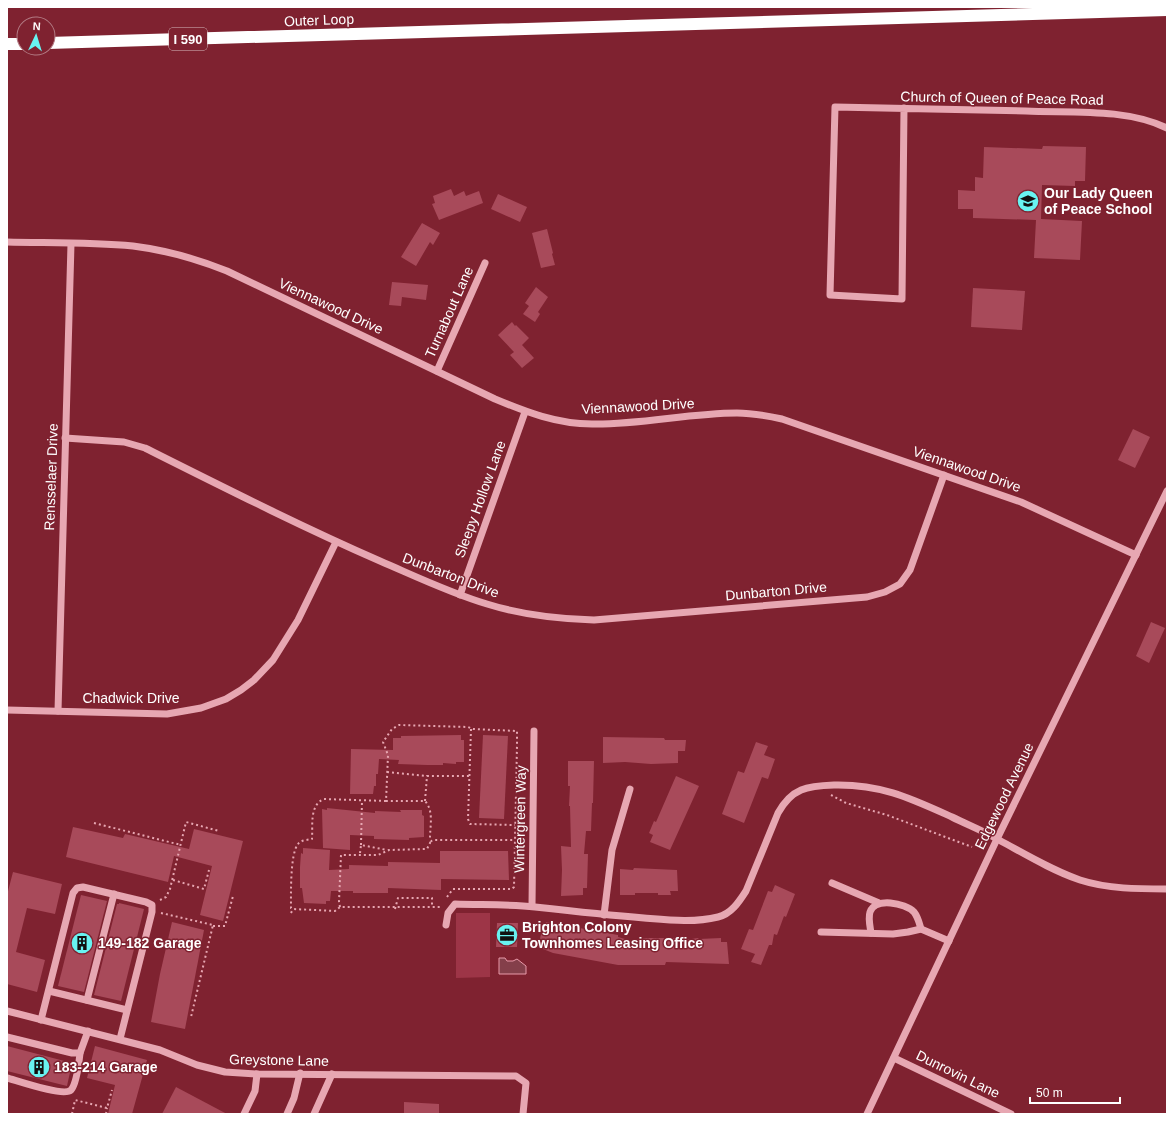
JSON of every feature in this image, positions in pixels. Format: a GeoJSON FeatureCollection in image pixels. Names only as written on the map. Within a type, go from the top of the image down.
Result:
{"type":"FeatureCollection","features":[{"type":"Feature","properties":{"kind":"highway","name":"Outer Loop"},"geometry":{"type":"LineString","coordinates":[[56,43],[1167,10]]}},
{"type":"Feature","properties":{"kind":"street","name":"Church of Queen of Peace Road"},"geometry":{"type":"LineString","coordinates":[[904,108],[902,299],[830,295],[835,107],[904,108],[1113,114],[1137,117],[1167,128]]}},
{"type":"Feature","properties":{"kind":"street","name":"Viennawood Drive"},"geometry":{"type":"LineString","coordinates":[[7,242],[104,244],[152,249],[188,257],[215,266],[525,412],[549,419],[591,424],[738,413],[782,419],[1021,502],[1136,555]]}},
{"type":"Feature","properties":{"kind":"street","name":"Rensselaer Drive"},"geometry":{"type":"LineString","coordinates":[[58,711],[71,244]]}},
{"type":"Feature","properties":{"kind":"street","name":"Turnabout Lane"},"geometry":{"type":"LineString","coordinates":[[437,371],[485,263]]}},
{"type":"Feature","properties":{"kind":"street","name":"Sleepy Hollow Lane"},"geometry":{"type":"LineString","coordinates":[[460,595],[525,412]]}},
{"type":"Feature","properties":{"kind":"street","name":"Dunbarton Drive"},"geometry":{"type":"LineString","coordinates":[[65,438],[124,442],[144,448],[336,542],[460,595],[505,610],[536,616],[564,619],[594,620],[867,597],[885,592],[900,584],[910,570],[944,475]]}},
{"type":"Feature","properties":{"kind":"street","name":"Edgewood Avenue"},"geometry":{"type":"LineString","coordinates":[[867,1114],[997,839],[1167,491]]}},
{"type":"Feature","properties":{"kind":"street","name":"Chadwick Drive"},"geometry":{"type":"LineString","coordinates":[[7,710],[168,714],[201,708],[226,699],[241,690],[264,671],[281,648],[298,620],[336,542]]}},
{"type":"Feature","properties":{"kind":"street","name":"Wintergreen Way"},"geometry":{"type":"LineString","coordinates":[[532,906],[534,731]]}},
{"type":"Feature","properties":{"kind":"street"},"geometry":{"type":"LineString","coordinates":[[446,925],[448,913],[455,904],[532,906],[604,915],[676,920],[719,917],[729,912],[739,903],[746,891],[784,802],[792,795],[813,786],[852,785],[879,788],[913,799],[997,839],[1037,861],[1081,880],[1109,887],[1167,889]]}},
{"type":"Feature","properties":{"kind":"street"},"geometry":{"type":"LineString","coordinates":[[604,915],[612,850],[630,789]]}},
{"type":"Feature","properties":{"kind":"street"},"geometry":{"type":"LineString","coordinates":[[832,883],[879,903],[904,905],[916,915],[921,929]]}},
{"type":"Feature","properties":{"kind":"street"},"geometry":{"type":"LineString","coordinates":[[41,1020],[73,893],[77,888],[83,887],[114,894],[146,902],[152,908],[120,1039]]}},
{"type":"Feature","properties":{"kind":"street"},"geometry":{"type":"LineString","coordinates":[[87,1000],[114,894]]}},
{"type":"Feature","properties":{"kind":"street"},"geometry":{"type":"LineString","coordinates":[[871,933],[869,916],[870,910],[874,905],[879,903]]}},
{"type":"Feature","properties":{"kind":"street"},"geometry":{"type":"LineString","coordinates":[[821,932],[894,934],[921,929],[949,941]]}},
{"type":"Feature","properties":{"kind":"street"},"geometry":{"type":"LineString","coordinates":[[49,991],[127,1010]]}},
{"type":"Feature","properties":{"kind":"street","name":"Greystone Lane"},"geometry":{"type":"LineString","coordinates":[[7,1011],[160,1050],[197,1065],[226,1072],[257,1074],[300,1073],[516,1076],[526,1083],[523,1114]]}},
{"type":"Feature","properties":{"kind":"street"},"geometry":{"type":"LineString","coordinates":[[7,1078],[54,1091],[65,1093],[71,1090],[75,1081],[80,1053],[88,1031]]}},
{"type":"Feature","properties":{"kind":"street"},"geometry":{"type":"LineString","coordinates":[[7,1037],[72,1053],[80,1053]]}},
{"type":"Feature","properties":{"kind":"street","name":"Dunrovin Lane"},"geometry":{"type":"LineString","coordinates":[[894,1058],[1011,1114]]}},
{"type":"Feature","properties":{"kind":"street"},"geometry":{"type":"LineString","coordinates":[[287,1114],[294,1098],[300,1073]]}},
{"type":"Feature","properties":{"kind":"street"},"geometry":{"type":"LineString","coordinates":[[244,1114],[255,1091],[257,1074]]}},
{"type":"Feature","properties":{"kind":"street"},"geometry":{"type":"LineString","coordinates":[[314,1114],[332,1074]]}},
{"type":"Feature","properties":{"kind":"path"},"geometry":{"type":"LineString","coordinates":[[293,909],[335,911],[340,907],[440,907],[453,889],[512,889],[514,887],[516,731],[471,729],[468,727],[399,725],[392,730],[383,742],[388,755],[386,801]]}},
{"type":"Feature","properties":{"kind":"path"},"geometry":{"type":"LineString","coordinates":[[471,729],[468,819],[470,824],[515,825]]}},
{"type":"Feature","properties":{"kind":"path"},"geometry":{"type":"LineString","coordinates":[[387,772],[427,776],[469,776]]}},
{"type":"Feature","properties":{"kind":"path"},"geometry":{"type":"LineString","coordinates":[[425,801],[427,776]]}},
{"type":"Feature","properties":{"kind":"path"},"geometry":{"type":"LineString","coordinates":[[829,794],[846,803],[887,815],[972,847]]}},
{"type":"Feature","properties":{"kind":"path"},"geometry":{"type":"LineString","coordinates":[[291,913],[293,909],[291,908],[293,862],[297,845],[301,841],[312,839],[313,812],[320,800],[425,801],[429,805],[431,811],[431,841],[427,849],[388,850],[361,845]]}},
{"type":"Feature","properties":{"kind":"path"},"geometry":{"type":"LineString","coordinates":[[360,854],[362,800]]}},
{"type":"Feature","properties":{"kind":"path"},"geometry":{"type":"LineString","coordinates":[[152,908],[166,897],[170,889],[186,822],[219,831]]}},
{"type":"Feature","properties":{"kind":"path"},"geometry":{"type":"LineString","coordinates":[[94,823],[181,845]]}},
{"type":"Feature","properties":{"kind":"path"},"geometry":{"type":"LineString","coordinates":[[431,841],[515,840]]}},
{"type":"Feature","properties":{"kind":"path"},"geometry":{"type":"LineString","coordinates":[[340,907],[341,855],[378,855],[388,850]]}},
{"type":"Feature","properties":{"kind":"path"},"geometry":{"type":"LineString","coordinates":[[172,880],[204,889],[209,870]]}},
{"type":"Feature","properties":{"kind":"path"},"geometry":{"type":"LineString","coordinates":[[152,908],[213,926],[224,926],[233,896]]}},
{"type":"Feature","properties":{"kind":"path"},"geometry":{"type":"LineString","coordinates":[[395,908],[398,898],[432,898],[432,907]]}},
{"type":"Feature","properties":{"kind":"path"},"geometry":{"type":"LineString","coordinates":[[191,1017],[213,926]]}},
{"type":"Feature","properties":{"kind":"path"},"geometry":{"type":"LineString","coordinates":[[106,1114],[112,1090]]}},
{"type":"Feature","properties":{"kind":"path"},"geometry":{"type":"LineString","coordinates":[[72,1114],[75,1100],[107,1108]]}},
{"type":"Feature","properties":{"kind":"shaded area"},"geometry":{"type":"Polygon","coordinates":[[[456,913],[490,913],[490,977],[456,978],[456,913]]]}},
{"type":"Feature","properties":{"kind":"shaded area"},"geometry":{"type":"Polygon","coordinates":[[[499,958],[505,958],[507,961],[517,959],[526,966],[526,974],[499,974],[499,958]]]}},
{"type":"Feature","properties":{"kind":"building"},"geometry":{"type":"Polygon","coordinates":[[[1043,146],[1086,147],[1085,181],[1075,181],[1075,186],[1042,185],[1041,219],[1082,221],[1080,260],[1034,258],[1036,220],[973,218],[973,209],[958,209],[958,190],[975,191],[975,177],[983,178],[984,147],[1042,149],[1043,146]]]}},
{"type":"Feature","properties":{"kind":"building"},"geometry":{"type":"Polygon","coordinates":[[[451,189],[454,196],[464,191],[466,196],[479,191],[483,203],[439,220],[432,204],[435,203],[433,196],[451,189]]]}},
{"type":"Feature","properties":{"kind":"building"},"geometry":{"type":"Polygon","coordinates":[[[498,194],[527,207],[520,222],[491,209],[498,194]]]}},
{"type":"Feature","properties":{"kind":"building"},"geometry":{"type":"Polygon","coordinates":[[[422,223],[440,233],[433,245],[430,242],[416,266],[401,257],[422,223]]]}},
{"type":"Feature","properties":{"kind":"building"},"geometry":{"type":"Polygon","coordinates":[[[547,229],[555,265],[541,268],[532,233],[547,229]]]}},
{"type":"Feature","properties":{"kind":"building"},"geometry":{"type":"Polygon","coordinates":[[[392,282],[428,285],[426,300],[402,297],[401,306],[389,305],[392,282]]]}},
{"type":"Feature","properties":{"kind":"building"},"geometry":{"type":"Polygon","coordinates":[[[536,287],[548,297],[538,312],[540,314],[535,322],[523,314],[529,306],[525,303],[536,287]]]}},
{"type":"Feature","properties":{"kind":"building"},"geometry":{"type":"Polygon","coordinates":[[[973,288],[1025,291],[1022,330],[971,327],[973,288]]]}},
{"type":"Feature","properties":{"kind":"building"},"geometry":{"type":"Polygon","coordinates":[[[512,322],[529,338],[522,345],[534,358],[522,368],[510,355],[514,352],[498,335],[512,322]]]}},
{"type":"Feature","properties":{"kind":"building"},"geometry":{"type":"Polygon","coordinates":[[[1133,429],[1150,437],[1135,468],[1118,460],[1133,429]]]}},
{"type":"Feature","properties":{"kind":"building"},"geometry":{"type":"Polygon","coordinates":[[[1151,622],[1165,628],[1149,663],[1136,656],[1151,622]]]}},
{"type":"Feature","properties":{"kind":"building"},"geometry":{"type":"Polygon","coordinates":[[[461,735],[461,740],[464,740],[464,762],[456,762],[456,764],[443,763],[443,765],[398,764],[399,760],[379,759],[378,774],[376,774],[376,786],[374,786],[373,794],[350,794],[351,749],[393,750],[393,738],[401,738],[401,736],[461,735]]]}},
{"type":"Feature","properties":{"kind":"building"},"geometry":{"type":"Polygon","coordinates":[[[483,735],[508,736],[504,819],[479,818],[483,735]]]}},
{"type":"Feature","properties":{"kind":"building"},"geometry":{"type":"Polygon","coordinates":[[[603,737],[664,738],[665,740],[686,740],[685,751],[678,751],[678,763],[603,763],[603,737]]]}},
{"type":"Feature","properties":{"kind":"building"},"geometry":{"type":"Polygon","coordinates":[[[756,742],[768,746],[764,755],[775,759],[768,779],[762,777],[744,823],[722,814],[738,771],[744,773],[756,742]]]}},
{"type":"Feature","properties":{"kind":"building"},"geometry":{"type":"Polygon","coordinates":[[[568,761],[594,761],[593,803],[591,831],[586,831],[584,854],[588,854],[587,888],[583,888],[583,895],[561,896],[561,846],[571,847],[568,761]]]}},
{"type":"Feature","properties":{"kind":"building"},"geometry":{"type":"Polygon","coordinates":[[[676,776],[699,786],[670,850],[650,842],[653,835],[649,833],[654,821],[656,822],[676,776]]]}},
{"type":"Feature","properties":{"kind":"building"},"geometry":{"type":"Polygon","coordinates":[[[327,808],[375,813],[375,811],[401,812],[400,810],[422,810],[422,815],[424,816],[424,837],[409,838],[409,840],[374,839],[374,836],[350,835],[350,850],[323,848],[322,809],[327,810],[327,808]]]}},
{"type":"Feature","properties":{"kind":"building"},"geometry":{"type":"Polygon","coordinates":[[[73,827],[123,838],[125,834],[189,849],[194,829],[243,841],[223,921],[200,915],[212,866],[174,856],[168,882],[66,857],[73,827]]]}},
{"type":"Feature","properties":{"kind":"building"},"geometry":{"type":"Polygon","coordinates":[[[303,848],[330,850],[329,870],[349,869],[349,865],[388,866],[388,862],[440,863],[440,851],[508,851],[509,880],[441,879],[441,890],[388,888],[388,893],[353,893],[353,891],[331,891],[330,901],[326,901],[326,904],[304,903],[302,888],[300,888],[301,853],[303,854],[303,848]]]}},
{"type":"Feature","properties":{"kind":"building"},"geometry":{"type":"Polygon","coordinates":[[[634,868],[677,870],[678,891],[670,891],[671,895],[658,895],[658,893],[635,893],[635,895],[620,895],[620,869],[633,870],[634,868]]]}},
{"type":"Feature","properties":{"kind":"building"},"geometry":{"type":"Polygon","coordinates":[[[13,872],[62,884],[55,914],[27,908],[16,952],[45,960],[37,992],[7,984],[7,895],[13,872]]]}},
{"type":"Feature","properties":{"kind":"building"},"geometry":{"type":"Polygon","coordinates":[[[775,885],[795,894],[786,917],[784,916],[777,935],[774,934],[772,945],[769,945],[761,965],[751,962],[755,954],[741,949],[749,929],[753,930],[768,891],[772,892],[775,885]]]}},
{"type":"Feature","properties":{"kind":"building","name":"149-182 Garage"},"geometry":{"type":"Polygon","coordinates":[[[81,895],[107,901],[84,992],[58,986],[81,895]]]}},
{"type":"Feature","properties":{"kind":"building"},"geometry":{"type":"Polygon","coordinates":[[[119,903],[144,909],[121,1001],[94,995],[117,904],[119,903]]]}},
{"type":"Feature","properties":{"kind":"building"},"geometry":{"type":"Polygon","coordinates":[[[172,922],[204,930],[185,1029],[151,1022],[172,922]]]}},
{"type":"Feature","properties":{"kind":"building"},"geometry":{"type":"Polygon","coordinates":[[[546,922],[618,935],[618,937],[632,941],[645,938],[681,938],[678,941],[698,938],[721,938],[721,942],[727,942],[729,964],[666,962],[665,965],[618,965],[553,953],[538,947],[543,926],[545,926],[546,922]]]}},
{"type":"Feature","properties":{"kind":"building","name":"Brighton Colony Townhomes Leasing Office"},"geometry":{"type":"Polygon","coordinates":[[[497,923],[518,923],[517,947],[496,947],[497,923]]]}},
{"type":"Feature","properties":{"kind":"building","name":"183-214 Garage"},"geometry":{"type":"Polygon","coordinates":[[[7,1046],[72,1063],[67,1086],[7,1071],[7,1046]]]}},
{"type":"Feature","properties":{"kind":"building"},"geometry":{"type":"Polygon","coordinates":[[[95,1046],[147,1060],[132,1114],[108,1114],[115,1085],[87,1078],[95,1046]]]}},
{"type":"Feature","properties":{"kind":"building"},"geometry":{"type":"Polygon","coordinates":[[[176,1087],[227,1114],[162,1114],[176,1087]]]}},
{"type":"Feature","properties":{"kind":"building"},"geometry":{"type":"Polygon","coordinates":[[[404,1102],[439,1104],[439,1114],[404,1114],[404,1102]]]}},
{"type":"Feature","properties":{"kind":"place","name":"Our Lady Queen of Peace School"},"geometry":{"type":"Point","coordinates":[1028,201]}},
{"type":"Feature","properties":{"kind":"place","name":"Brighton Colony Townhomes Leasing Office"},"geometry":{"type":"Point","coordinates":[507,935]}},
{"type":"Feature","properties":{"kind":"place","name":"149-182 Garage"},"geometry":{"type":"Point","coordinates":[82,943]}},
{"type":"Feature","properties":{"kind":"place","name":"183-214 Garage"},"geometry":{"type":"Point","coordinates":[39,1067]}}]}
